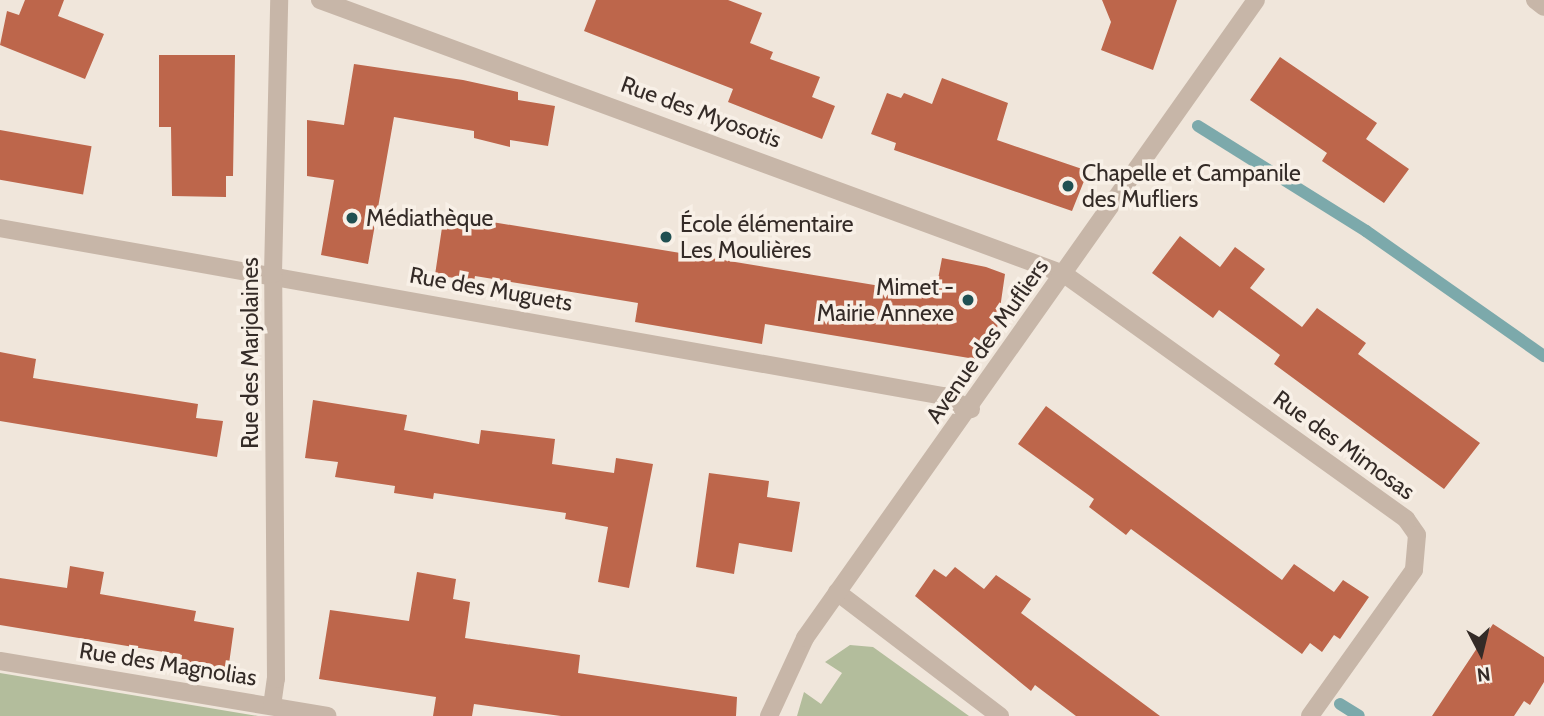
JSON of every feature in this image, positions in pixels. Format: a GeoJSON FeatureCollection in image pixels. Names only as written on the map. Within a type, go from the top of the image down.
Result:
{"type":"FeatureCollection","features":[{"type":"Feature","properties":{"kind":"street","name":"Rue des Marjolaines"},"geometry":{"type":"LineString","coordinates":[[272,706],[276,679],[273,274],[279,0]]}},
{"type":"Feature","properties":{"kind":"street","name":"Rue des Myosotis"},"geometry":{"type":"LineString","coordinates":[[320,0],[1064,274]]}},
{"type":"Feature","properties":{"kind":"street","name":"Avenue des Mufliers"},"geometry":{"type":"LineString","coordinates":[[769,716],[805,638],[971,410],[1256,0]]}},
{"type":"Feature","properties":{"kind":"street"},"geometry":{"type":"LineString","coordinates":[[1535,0],[1544,7]]}},
{"type":"Feature","properties":{"kind":"street","name":"Rue des Muguets"},"geometry":{"type":"LineString","coordinates":[[0,228],[273,274],[943,396],[971,410]]}},
{"type":"Feature","properties":{"kind":"street","name":"Rue des Mimosas"},"geometry":{"type":"LineString","coordinates":[[1064,274],[1406,519],[1417,535],[1415,570],[1310,716]]}},
{"type":"Feature","properties":{"kind":"street"},"geometry":{"type":"LineString","coordinates":[[837,592],[1000,716]]}},
{"type":"Feature","properties":{"kind":"street","name":"Rue des Magnolias"},"geometry":{"type":"LineString","coordinates":[[0,661],[327,716]]}},
{"type":"Feature","properties":{"kind":"green space"},"geometry":{"type":"Polygon","coordinates":[[[850,645],[873,647],[969,716],[797,716],[804,692],[821,704],[842,673],[825,662],[850,645]]]}},
{"type":"Feature","properties":{"kind":"green space"},"geometry":{"type":"Polygon","coordinates":[[[0,673],[258,716],[0,716],[0,673]]]}},
{"type":"Feature","properties":{"kind":"building"},"geometry":{"type":"Polygon","coordinates":[[[25,0],[64,0],[58,16],[104,34],[85,79],[0,45],[7,11],[19,15],[25,0]]]}},
{"type":"Feature","properties":{"kind":"building"},"geometry":{"type":"Polygon","coordinates":[[[596,0],[728,0],[762,13],[750,43],[773,52],[770,59],[820,77],[812,97],[835,106],[822,139],[728,102],[733,89],[584,31],[596,0]]]}},
{"type":"Feature","properties":{"kind":"building"},"geometry":{"type":"Polygon","coordinates":[[[1102,0],[1177,0],[1153,70],[1101,50],[1111,22],[1102,0]]]}},
{"type":"Feature","properties":{"kind":"building"},"geometry":{"type":"Polygon","coordinates":[[[159,55],[235,55],[233,176],[226,176],[226,197],[172,196],[171,127],[159,127],[159,55]]]}},
{"type":"Feature","properties":{"kind":"building"},"geometry":{"type":"Polygon","coordinates":[[[1280,57],[1377,123],[1366,139],[1409,169],[1384,203],[1322,161],[1327,153],[1250,100],[1280,57]]]}},
{"type":"Feature","properties":{"kind":"building"},"geometry":{"type":"Polygon","coordinates":[[[354,64],[463,80],[518,92],[518,100],[555,106],[548,146],[510,140],[510,147],[474,138],[474,131],[394,117],[368,264],[321,255],[334,180],[307,176],[307,120],[344,125],[354,64]]]}},
{"type":"Feature","properties":{"kind":"building"},"geometry":{"type":"Polygon","coordinates":[[[942,78],[1008,103],[997,140],[1088,171],[1072,211],[894,150],[896,143],[871,134],[887,93],[901,98],[904,93],[932,104],[942,78]]]}},
{"type":"Feature","properties":{"kind":"building"},"geometry":{"type":"Polygon","coordinates":[[[0,130],[92,146],[83,194],[0,180],[0,130]]]}},
{"type":"Feature","properties":{"kind":"building"},"geometry":{"type":"Polygon","coordinates":[[[444,214],[935,295],[942,258],[986,267],[1005,274],[997,329],[975,359],[765,324],[762,344],[635,322],[638,303],[475,276],[474,281],[435,275],[444,214]]]}},
{"type":"Feature","properties":{"kind":"building"},"geometry":{"type":"Polygon","coordinates":[[[1180,236],[1220,267],[1235,247],[1265,269],[1250,288],[1302,327],[1317,308],[1366,343],[1358,354],[1480,443],[1444,489],[1274,364],[1280,355],[1219,310],[1213,318],[1152,273],[1180,236]]]}},
{"type":"Feature","properties":{"kind":"building"},"geometry":{"type":"Polygon","coordinates":[[[0,352],[36,359],[33,378],[198,404],[196,418],[223,421],[217,457],[0,421],[0,352]]]}},
{"type":"Feature","properties":{"kind":"building"},"geometry":{"type":"Polygon","coordinates":[[[313,400],[407,415],[404,430],[479,444],[481,430],[555,439],[552,464],[614,473],[616,458],[653,464],[629,588],[598,582],[608,527],[565,519],[566,513],[434,493],[433,499],[394,493],[395,486],[335,477],[338,462],[305,458],[313,400]]]}},
{"type":"Feature","properties":{"kind":"building"},"geometry":{"type":"Polygon","coordinates":[[[1046,406],[1282,580],[1294,564],[1334,592],[1343,580],[1369,597],[1340,639],[1334,635],[1322,652],[1310,643],[1302,654],[1131,529],[1126,535],[1089,507],[1094,499],[1018,444],[1046,406]]]}},
{"type":"Feature","properties":{"kind":"building"},"geometry":{"type":"Polygon","coordinates":[[[709,473],[769,481],[767,497],[800,502],[792,552],[739,543],[734,574],[696,567],[709,473]]]}},
{"type":"Feature","properties":{"kind":"building"},"geometry":{"type":"Polygon","coordinates":[[[70,566],[104,572],[100,594],[196,611],[194,621],[234,628],[228,671],[181,664],[182,655],[0,625],[0,578],[67,588],[70,566]]]}},
{"type":"Feature","properties":{"kind":"building"},"geometry":{"type":"Polygon","coordinates":[[[955,567],[984,589],[996,575],[1031,599],[1021,613],[1160,716],[1076,716],[1035,685],[1031,691],[915,596],[934,569],[946,577],[955,567]]]}},
{"type":"Feature","properties":{"kind":"building"},"geometry":{"type":"Polygon","coordinates":[[[417,572],[456,579],[453,599],[470,602],[465,638],[580,655],[578,673],[737,697],[736,716],[561,716],[474,704],[472,716],[433,716],[436,697],[319,679],[330,610],[409,621],[417,572]]]}},
{"type":"Feature","properties":{"kind":"building"},"geometry":{"type":"Polygon","coordinates":[[[1493,624],[1544,657],[1544,682],[1530,705],[1524,701],[1514,716],[1432,716],[1493,624]]]}},
{"type":"Feature","properties":{"kind":"waterway"},"geometry":{"type":"LineString","coordinates":[[1198,126],[1366,231],[1544,356]]}},
{"type":"Feature","properties":{"kind":"waterway"},"geometry":{"type":"LineString","coordinates":[[1340,704],[1359,716]]}},
{"type":"Feature","properties":{"kind":"place","name":"Chapelle et Campanile des Mufliers"},"geometry":{"type":"Point","coordinates":[1068,186]}},
{"type":"Feature","properties":{"kind":"place","name":"Médiathèque"},"geometry":{"type":"Point","coordinates":[352,218]}},
{"type":"Feature","properties":{"kind":"place","name":"École élémentaire Les Moulières"},"geometry":{"type":"Point","coordinates":[666,237]}},
{"type":"Feature","properties":{"kind":"place","name":"Mimet - Mairie Annexe"},"geometry":{"type":"Point","coordinates":[968,300]}}]}
